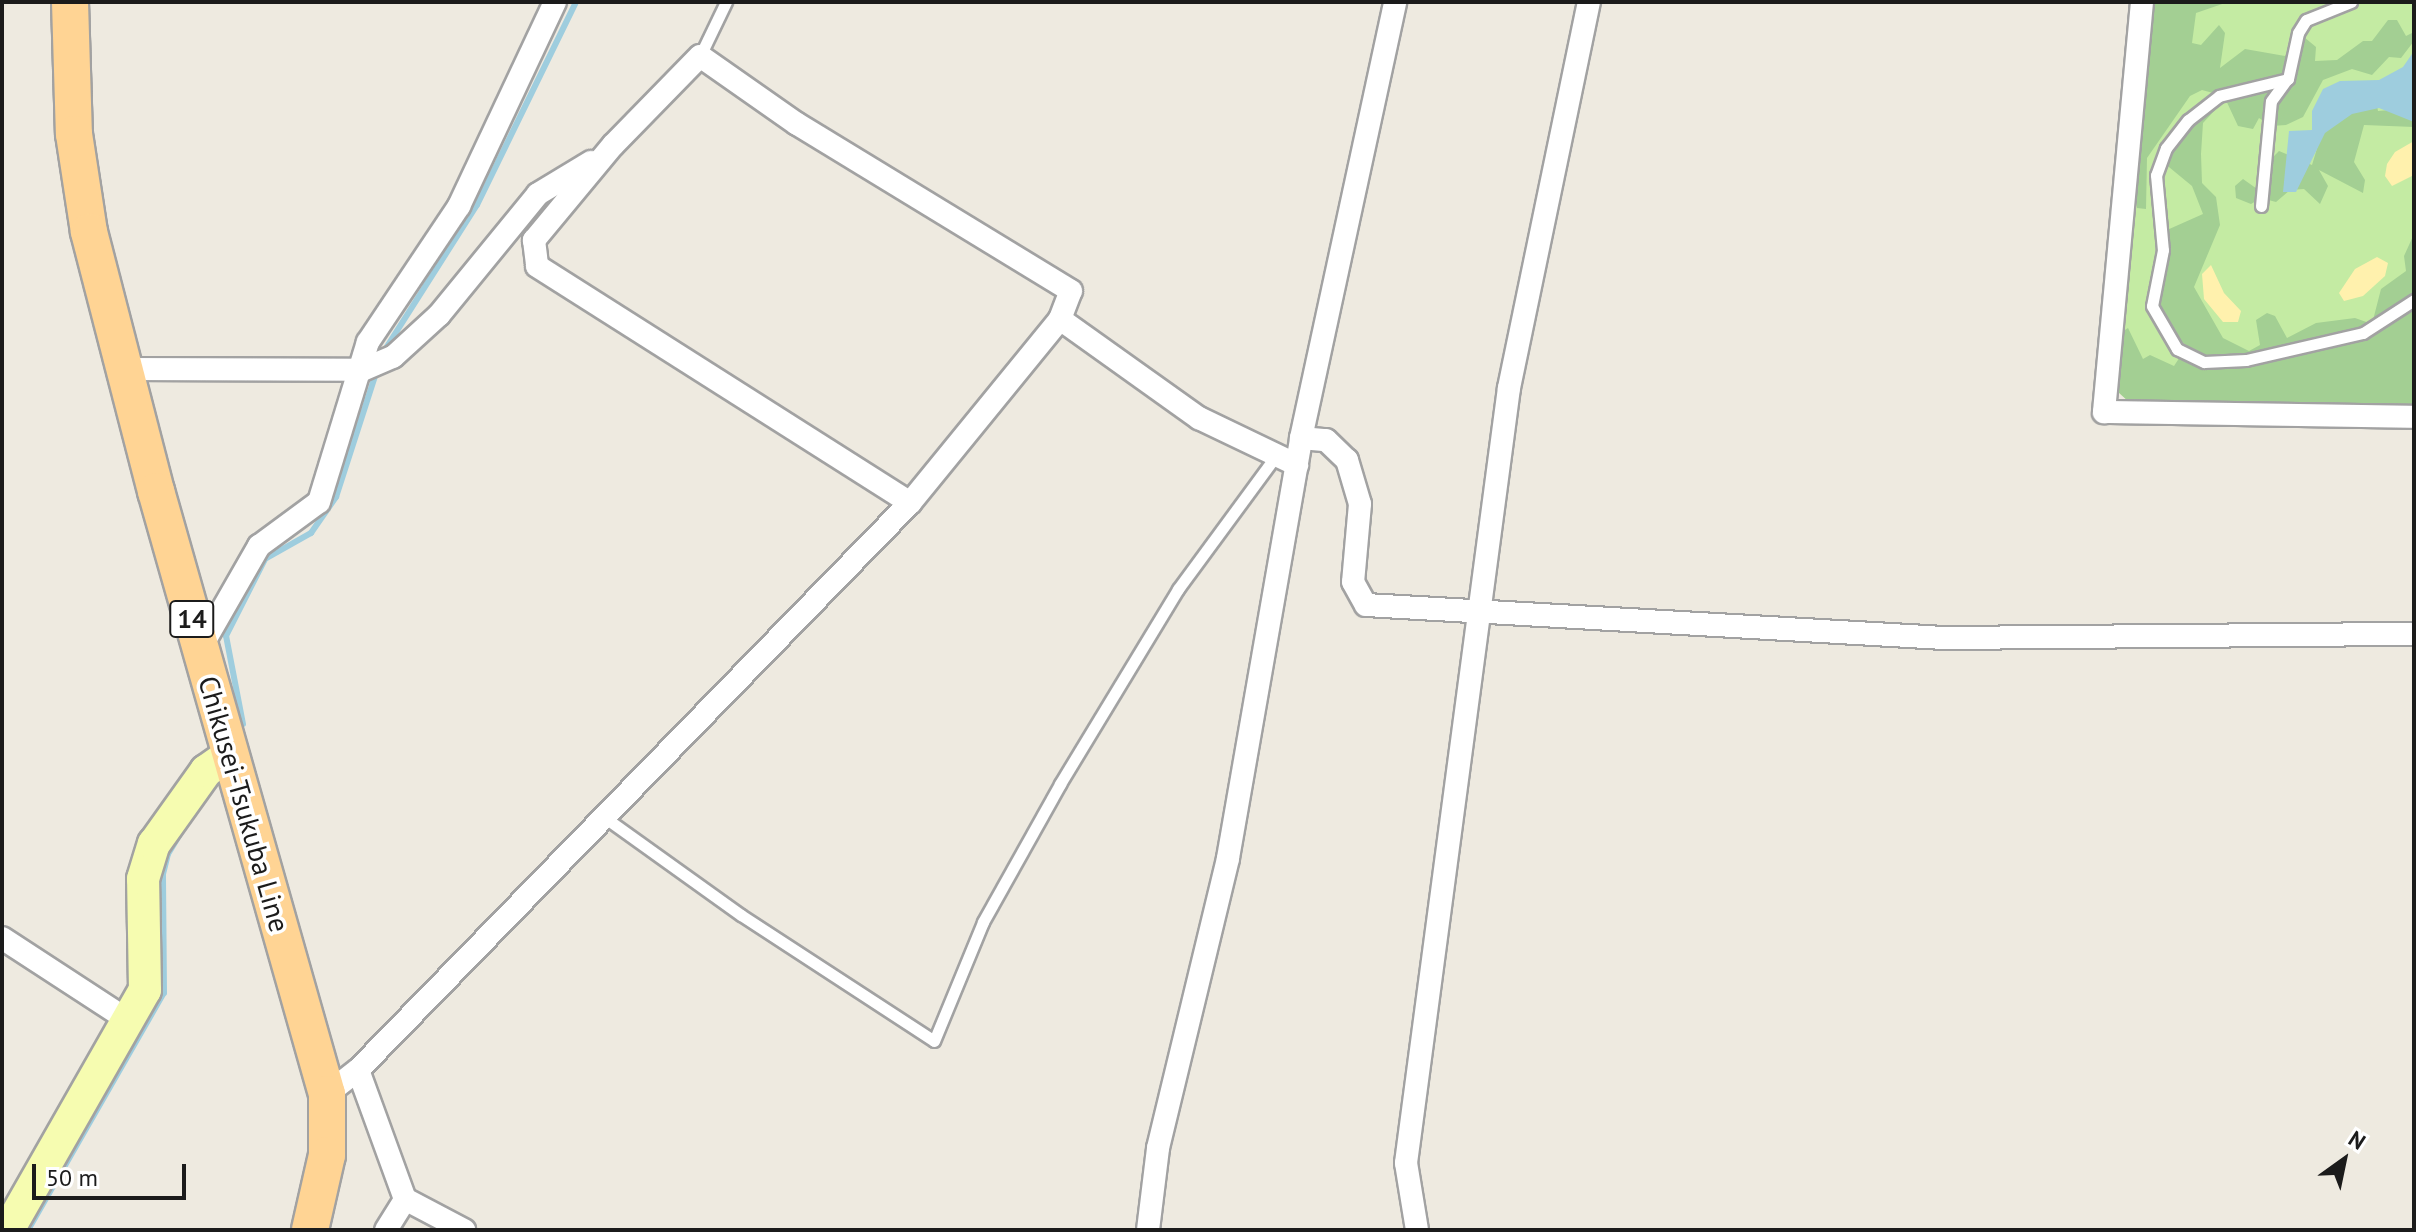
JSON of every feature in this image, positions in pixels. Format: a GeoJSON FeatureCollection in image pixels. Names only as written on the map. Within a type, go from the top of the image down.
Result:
{"type":"FeatureCollection","features":[{"type":"Feature","properties":{"kind":"main road","name":"Chikusei-Tsukuba Line"},"geometry":{"type":"LineString","coordinates":[[70,2],[76,148],[89,232],[200,649],[327,1094],[327,1155],[310,1230]]}},
{"type":"Feature","properties":{"kind":"street"},"geometry":{"type":"LineString","coordinates":[[200,649],[259,546],[319,502],[362,370],[368,342],[459,206],[555,2]]}},
{"type":"Feature","properties":{"kind":"street"},"geometry":{"type":"LineString","coordinates":[[1148,1230],[1158,1148],[1228,858],[1301,438],[1395,2]]}},
{"type":"Feature","properties":{"kind":"street"},"geometry":{"type":"LineString","coordinates":[[1417,1230],[1406,1163],[1509,388],[1589,2]]}},
{"type":"Feature","properties":{"kind":"street"},"geometry":{"type":"LineString","coordinates":[[2142,2],[2104,412],[2414,417]]}},
{"type":"Feature","properties":{"kind":"street"},"geometry":{"type":"LineString","coordinates":[[327,1094],[358,1070],[910,503],[1060,319],[1071,291],[797,124],[700,56],[607,153],[534,240],[537,266],[910,503]]}},
{"type":"Feature","properties":{"kind":"street"},"geometry":{"type":"LineString","coordinates":[[125,369],[362,370],[393,357],[413,341],[538,194],[607,153]]}},
{"type":"Feature","properties":{"kind":"street"},"geometry":{"type":"LineString","coordinates":[[1060,319],[1199,418],[1297,465]]}},
{"type":"Feature","properties":{"kind":"street"},"geometry":{"type":"LineString","coordinates":[[1301,438],[1326,440],[1347,460],[1360,504],[1353,582],[1366,605],[1943,638],[2414,634]]}},
{"type":"Feature","properties":{"kind":"street"},"geometry":{"type":"LineString","coordinates":[[8,1230],[131,1022],[145,990],[143,879],[154,844],[206,771],[230,754]]}},
{"type":"Feature","properties":{"kind":"street"},"geometry":{"type":"LineString","coordinates":[[2,938],[131,1022]]}},
{"type":"Feature","properties":{"kind":"street"},"geometry":{"type":"LineString","coordinates":[[358,1070],[405,1199],[464,1230]]}},
{"type":"Feature","properties":{"kind":"street"},"geometry":{"type":"LineString","coordinates":[[386,1230],[405,1199]]}},
{"type":"Feature","properties":{"kind":"lane"},"geometry":{"type":"LineString","coordinates":[[700,56],[726,2]]}},
{"type":"Feature","properties":{"kind":"lane"},"geometry":{"type":"LineString","coordinates":[[2261,206],[2271,101],[2294,69],[2298,33],[2306,20],[2351,2]]}},
{"type":"Feature","properties":{"kind":"lane"},"geometry":{"type":"LineString","coordinates":[[2288,79],[2219,96],[2188,120],[2166,148],[2156,175],[2163,250],[2152,306],[2162,329],[2192,359],[2246,360],[2363,333],[2414,300]]}},
{"type":"Feature","properties":{"kind":"lane"},"geometry":{"type":"LineString","coordinates":[[604,817],[741,915],[934,1041],[983,922],[1060,784],[1178,589],[1275,457]]}},
{"type":"Feature","properties":{"kind":"green space"},"geometry":{"type":"Polygon","coordinates":[[[2153,2],[2414,2],[2414,405],[2128,401],[2117,391],[2153,2]]]}},
{"type":"Feature","properties":{"kind":"green space"},"geometry":{"type":"Polygon","coordinates":[[[2153,2],[2228,2],[2196,13],[2192,43],[2201,45],[2219,25],[2225,33],[2220,68],[2245,49],[2285,56],[2295,38],[2304,37],[2316,47],[2315,61],[2337,60],[2363,41],[2372,41],[2388,20],[2397,20],[2406,36],[2414,32],[2414,41],[2401,58],[2389,57],[2372,75],[2352,69],[2323,80],[2303,117],[2286,125],[2271,126],[2259,118],[2253,129],[2238,126],[2224,96],[2202,90],[2190,96],[2147,158],[2146,209],[2137,208],[2135,185],[2153,2]]]}},
{"type":"Feature","properties":{"kind":"green space"},"geometry":{"type":"Polygon","coordinates":[[[2375,96],[2378,111],[2414,108],[2414,127],[2364,125],[2354,162],[2365,180],[2363,193],[2319,170],[2328,186],[2320,204],[2304,189],[2290,190],[2276,202],[2261,198],[2251,204],[2236,198],[2235,186],[2243,179],[2260,191],[2269,185],[2270,160],[2279,151],[2312,165],[2322,132],[2375,96]]]}},
{"type":"Feature","properties":{"kind":"green space"},"geometry":{"type":"Polygon","coordinates":[[[2200,104],[2215,110],[2203,123],[2202,183],[2216,197],[2220,225],[2194,287],[2223,338],[2249,351],[2260,345],[2256,320],[2267,313],[2275,316],[2287,338],[2316,323],[2355,318],[2372,324],[2381,289],[2406,271],[2404,256],[2414,234],[2414,405],[2128,401],[2117,391],[2122,332],[2128,328],[2143,359],[2150,355],[2174,366],[2187,346],[2165,328],[2155,306],[2161,296],[2152,272],[2162,249],[2158,234],[2203,214],[2192,186],[2158,158],[2200,104]]]}},
{"type":"Feature","properties":{"kind":"sand"},"geometry":{"type":"Polygon","coordinates":[[[2414,141],[2414,175],[2392,186],[2385,176],[2387,164],[2395,152],[2414,141]]]}},
{"type":"Feature","properties":{"kind":"sand"},"geometry":{"type":"Polygon","coordinates":[[[2377,257],[2388,263],[2385,276],[2363,296],[2344,301],[2339,293],[2355,269],[2377,257]]]}},
{"type":"Feature","properties":{"kind":"sand"},"geometry":{"type":"Polygon","coordinates":[[[2211,265],[2224,293],[2241,311],[2238,322],[2223,322],[2204,299],[2202,274],[2211,265]]]}},
{"type":"Feature","properties":{"kind":"water"},"geometry":{"type":"Polygon","coordinates":[[[2414,51],[2414,122],[2379,108],[2352,114],[2325,133],[2296,192],[2283,192],[2289,131],[2312,130],[2312,111],[2323,89],[2340,81],[2379,80],[2403,67],[2414,51]]]}},
{"type":"Feature","properties":{"kind":"waterway"},"geometry":{"type":"LineString","coordinates":[[381,356],[477,205],[576,2]]}},
{"type":"Feature","properties":{"kind":"waterway"},"geometry":{"type":"LineString","coordinates":[[243,724],[226,636],[265,559],[311,533],[336,497],[377,370]]}},
{"type":"Feature","properties":{"kind":"waterway"},"geometry":{"type":"LineString","coordinates":[[28,1230],[164,993],[163,874],[168,854],[182,831]]}}]}
